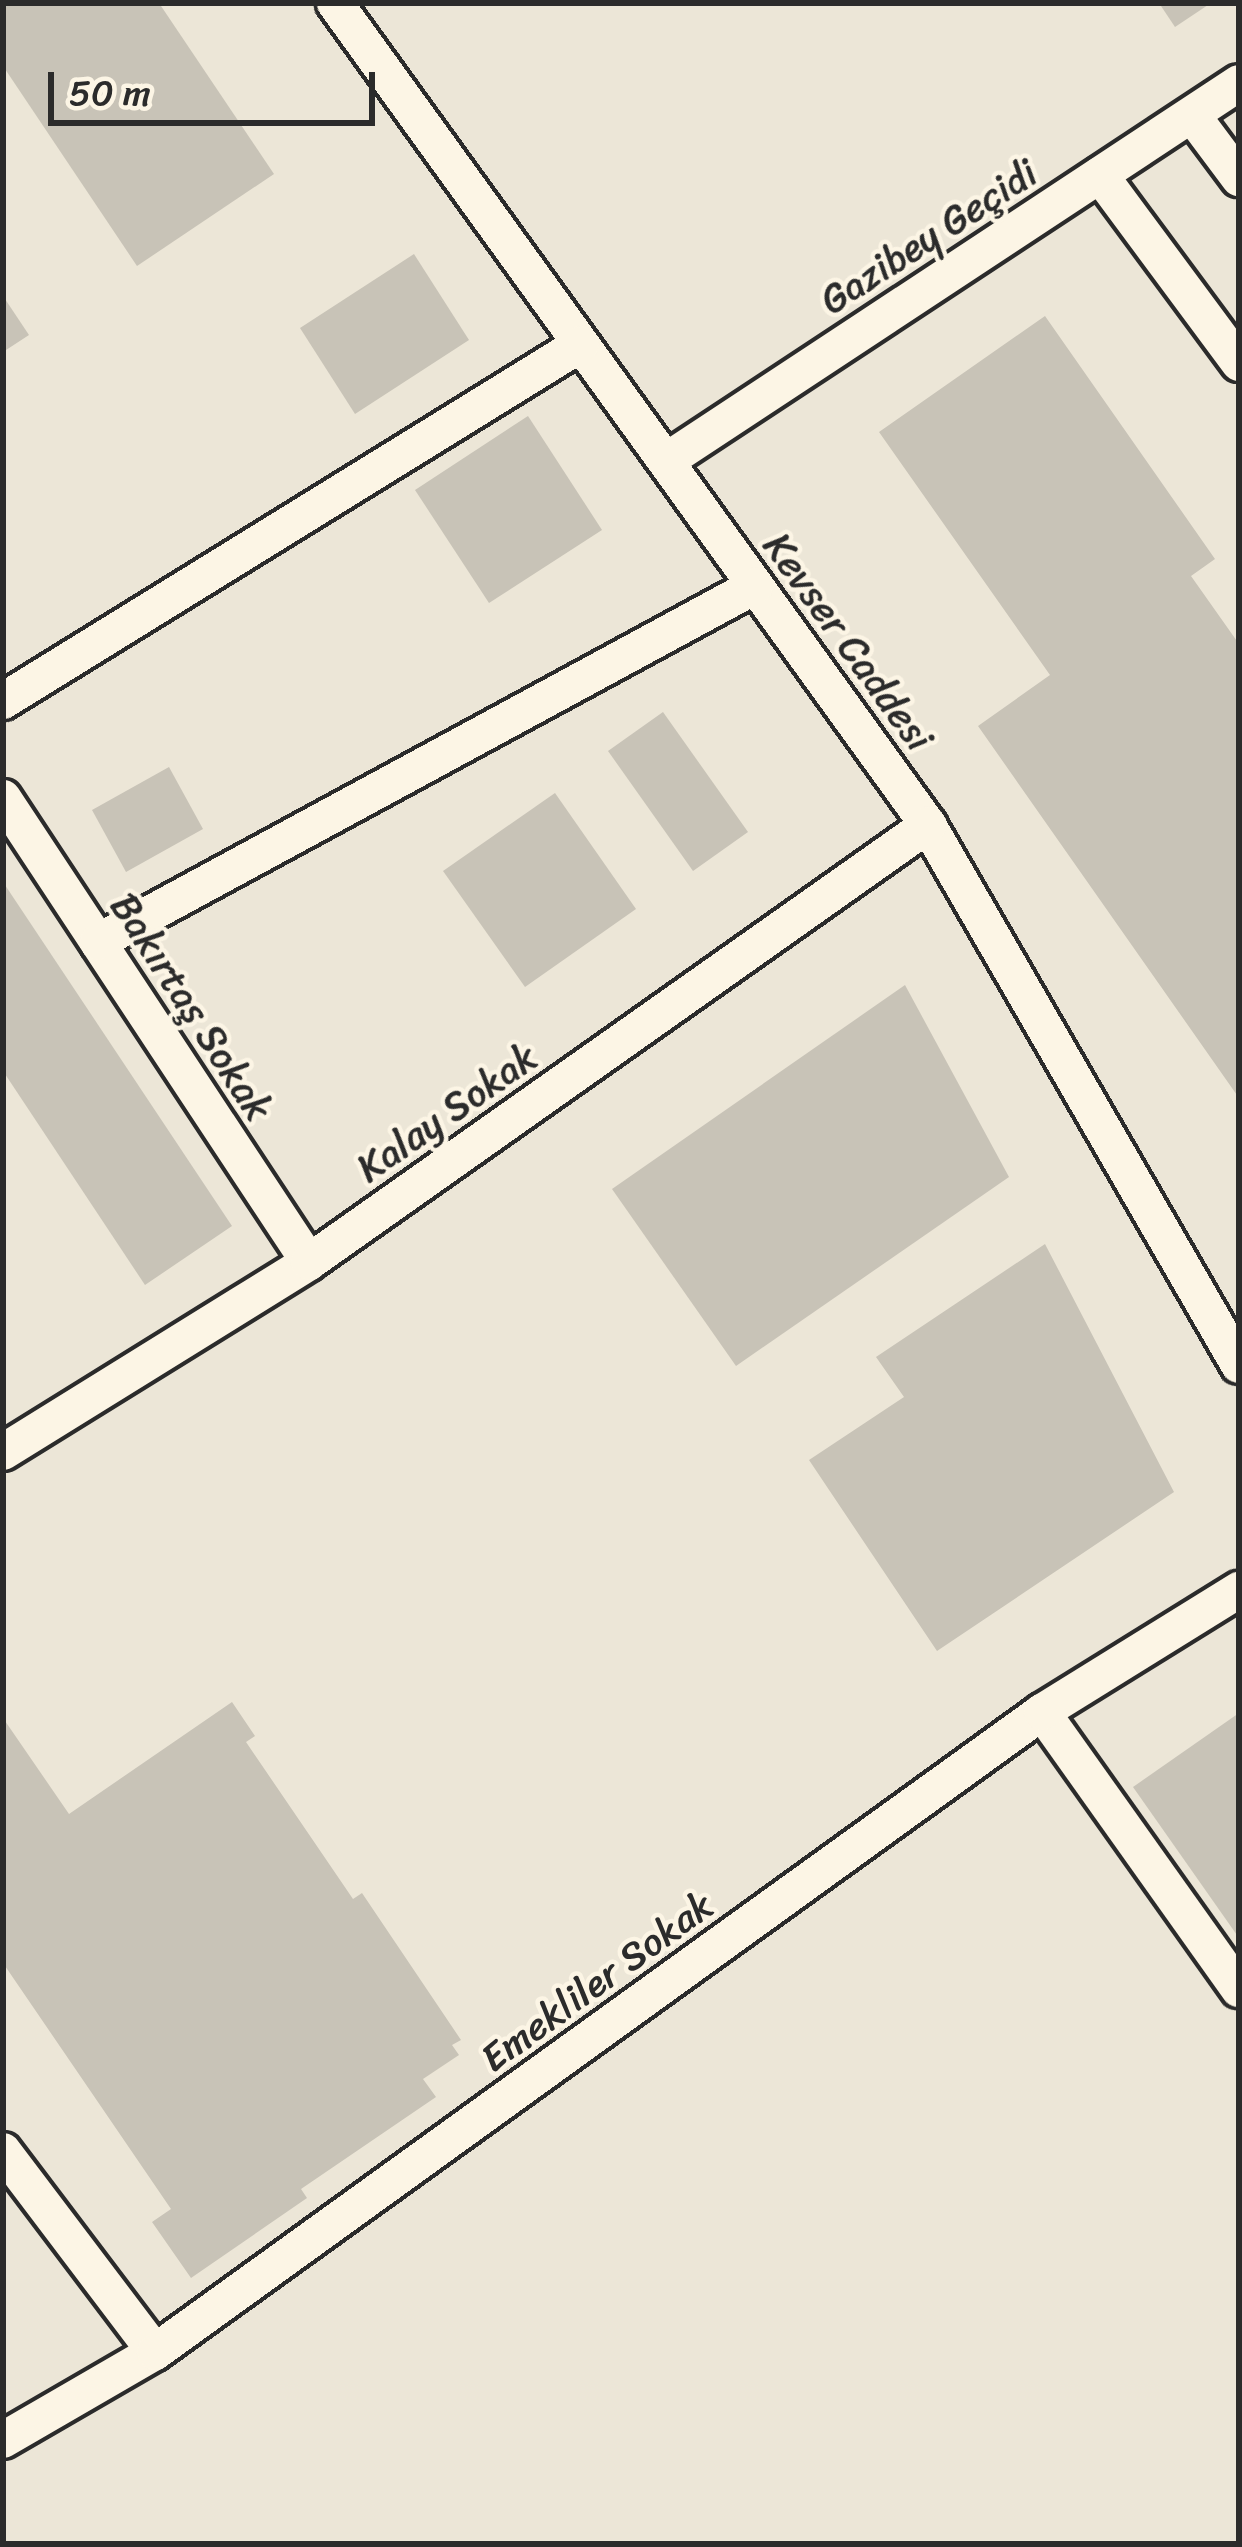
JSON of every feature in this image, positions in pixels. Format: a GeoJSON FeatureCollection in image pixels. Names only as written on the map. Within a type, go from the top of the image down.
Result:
{"type":"FeatureCollection","features":[{"type":"Feature","properties":{"kind":"street","name":"Kevser Caddesi"},"geometry":{"type":"LineString","coordinates":[[335,3],[928,825],[1239,1365]]}},
{"type":"Feature","properties":{"kind":"street","name":"Gazibey Geçidi"},"geometry":{"type":"LineString","coordinates":[[666,461],[1239,83]]}},
{"type":"Feature","properties":{"kind":"street"},"geometry":{"type":"LineString","coordinates":[[1192,115],[1239,178]]}},
{"type":"Feature","properties":{"kind":"street"},"geometry":{"type":"LineString","coordinates":[[1100,176],[1239,363]]}},
{"type":"Feature","properties":{"kind":"street"},"geometry":{"type":"LineString","coordinates":[[3,701],[581,344]]}},
{"type":"Feature","properties":{"kind":"street"},"geometry":{"type":"LineString","coordinates":[[98,942],[755,586]]}},
{"type":"Feature","properties":{"kind":"street","name":"Bakırtaş Sokak"},"geometry":{"type":"LineString","coordinates":[[3,798],[309,1262]]}},
{"type":"Feature","properties":{"kind":"street","name":"Kalay Sokak"},"geometry":{"type":"LineString","coordinates":[[3,1452],[309,1262],[928,825]]}},
{"type":"Feature","properties":{"kind":"street","name":"Emekliler Sokak"},"geometry":{"type":"LineString","coordinates":[[3,2440],[155,2352],[1042,1712],[1239,1590]]}},
{"type":"Feature","properties":{"kind":"street"},"geometry":{"type":"LineString","coordinates":[[1042,1712],[1239,1989]]}},
{"type":"Feature","properties":{"kind":"street"},"geometry":{"type":"LineString","coordinates":[[3,2151],[155,2352]]}},
{"type":"Feature","properties":{"kind":"shaded area"},"geometry":{"type":"Polygon","coordinates":[[[3,3],[1239,3],[1239,2544],[3,2544],[3,3]]]}},
{"type":"Feature","properties":{"kind":"building"},"geometry":{"type":"Polygon","coordinates":[[[3,3],[159,3],[274,174],[137,266],[3,66],[3,3]]]}},
{"type":"Feature","properties":{"kind":"building"},"geometry":{"type":"Polygon","coordinates":[[[1159,3],[1211,3],[1175,27],[1159,3]]]}},
{"type":"Feature","properties":{"kind":"building"},"geometry":{"type":"Polygon","coordinates":[[[414,254],[469,340],[355,414],[300,328],[414,254]]]}},
{"type":"Feature","properties":{"kind":"building"},"geometry":{"type":"Polygon","coordinates":[[[3,296],[29,335],[3,352],[3,296]]]}},
{"type":"Feature","properties":{"kind":"building"},"geometry":{"type":"Polygon","coordinates":[[[1045,316],[1215,559],[1191,576],[1239,644],[1239,1098],[978,726],[1050,675],[879,432],[1045,316]]]}},
{"type":"Feature","properties":{"kind":"building"},"geometry":{"type":"Polygon","coordinates":[[[528,416],[602,530],[489,603],[415,490],[528,416]]]}},
{"type":"Feature","properties":{"kind":"building"},"geometry":{"type":"Polygon","coordinates":[[[663,712],[748,832],[693,871],[608,751],[663,712]]]}},
{"type":"Feature","properties":{"kind":"building"},"geometry":{"type":"Polygon","coordinates":[[[169,767],[203,829],[126,872],[92,810],[169,767]]]}},
{"type":"Feature","properties":{"kind":"building"},"geometry":{"type":"Polygon","coordinates":[[[555,793],[636,909],[525,987],[443,871],[555,793]]]}},
{"type":"Feature","properties":{"kind":"building"},"geometry":{"type":"Polygon","coordinates":[[[3,882],[232,1226],[145,1285],[3,1071],[3,882]]]}},
{"type":"Feature","properties":{"kind":"building"},"geometry":{"type":"Polygon","coordinates":[[[905,985],[1009,1177],[736,1366],[612,1189],[905,985]]]}},
{"type":"Feature","properties":{"kind":"building"},"geometry":{"type":"Polygon","coordinates":[[[1045,1244],[1174,1492],[937,1651],[809,1460],[904,1397],[876,1357],[1045,1244]]]}},
{"type":"Feature","properties":{"kind":"building"},"geometry":{"type":"Polygon","coordinates":[[[232,1702],[255,1736],[246,1742],[353,1899],[362,1893],[461,2040],[452,2045],[459,2055],[423,2079],[436,2097],[301,2189],[307,2198],[191,2278],[152,2222],[171,2209],[3,1963],[3,1718],[69,1814],[232,1702]]]}},
{"type":"Feature","properties":{"kind":"building"},"geometry":{"type":"Polygon","coordinates":[[[1239,1713],[1239,1938],[1133,1787],[1239,1713]]]}}]}
